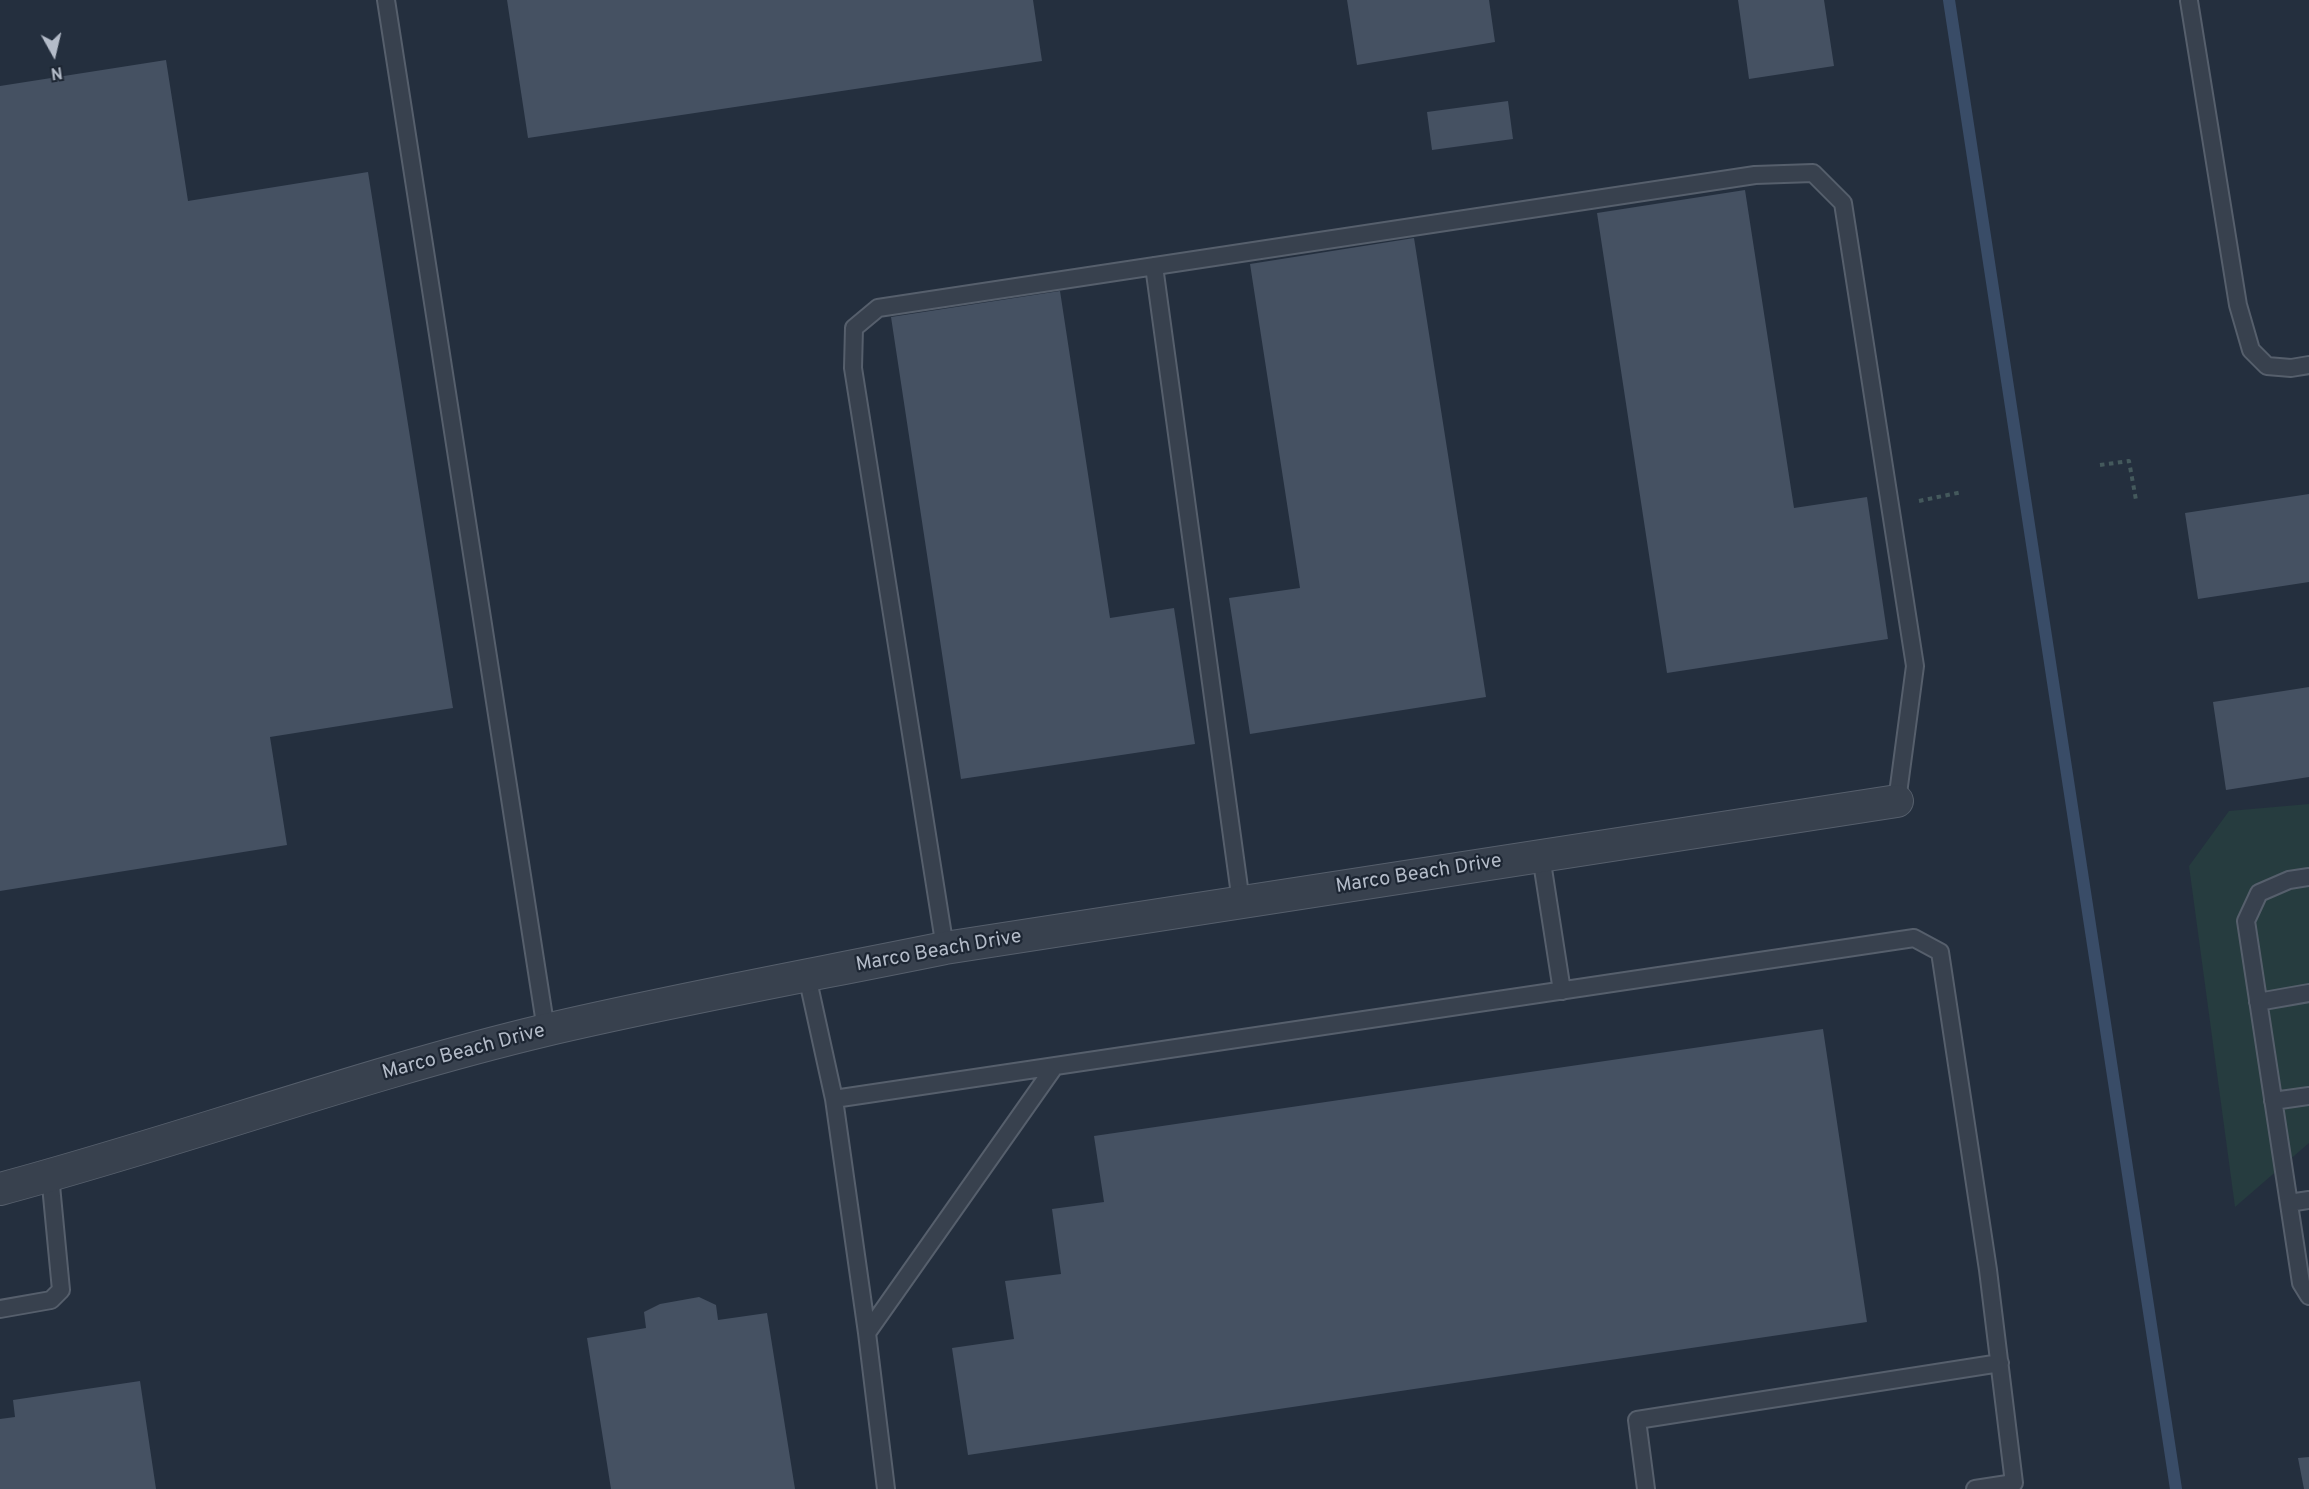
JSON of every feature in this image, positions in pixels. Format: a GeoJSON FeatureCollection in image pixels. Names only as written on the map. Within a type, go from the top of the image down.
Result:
{"type":"FeatureCollection","features":[{"type":"Feature","properties":{"kind":"street","name":"Marco Beach Drive"},"geometry":{"type":"LineString","coordinates":[[0,1189],[293,1099],[546,1030],[807,976],[945,948],[1897,801]]}},
{"type":"Feature","properties":{"kind":"lane"},"geometry":{"type":"LineString","coordinates":[[386,0],[546,1030]]}},
{"type":"Feature","properties":{"kind":"lane"},"geometry":{"type":"LineString","coordinates":[[2189,1],[2238,305],[2251,350],[2267,366],[2291,368],[2309,365]]}},
{"type":"Feature","properties":{"kind":"lane"},"geometry":{"type":"LineString","coordinates":[[945,948],[853,368],[854,328],[878,308],[1755,175],[1813,173],[1843,203],[1915,666],[1897,801]]}},
{"type":"Feature","properties":{"kind":"lane"},"geometry":{"type":"LineString","coordinates":[[1154,266],[1241,902]]}},
{"type":"Feature","properties":{"kind":"lane"},"geometry":{"type":"LineString","coordinates":[[1541,856],[1562,991]]}},
{"type":"Feature","properties":{"kind":"lane"},"geometry":{"type":"LineString","coordinates":[[2309,877],[2289,880],[2259,893],[2246,921],[2301,1283],[2309,1296]]}},
{"type":"Feature","properties":{"kind":"lane"},"geometry":{"type":"LineString","coordinates":[[834,1099],[1914,938],[1940,952],[2000,1363],[2014,1483],[1975,1489]]}},
{"type":"Feature","properties":{"kind":"lane"},"geometry":{"type":"LineString","coordinates":[[807,976],[834,1099],[886,1489]]}},
{"type":"Feature","properties":{"kind":"lane"},"geometry":{"type":"LineString","coordinates":[[2258,1002],[2309,993]]}},
{"type":"Feature","properties":{"kind":"lane"},"geometry":{"type":"LineString","coordinates":[[867,1333],[1055,1066]]}},
{"type":"Feature","properties":{"kind":"lane"},"geometry":{"type":"LineString","coordinates":[[2273,1101],[2309,1096]]}},
{"type":"Feature","properties":{"kind":"lane"},"geometry":{"type":"LineString","coordinates":[[0,1309],[51,1300],[61,1290],[50,1175]]}},
{"type":"Feature","properties":{"kind":"lane"},"geometry":{"type":"LineString","coordinates":[[2289,1203],[2309,1200]]}},
{"type":"Feature","properties":{"kind":"lane"},"geometry":{"type":"LineString","coordinates":[[1646,1489],[1637,1420],[2000,1363]]}},
{"type":"Feature","properties":{"kind":"path"},"geometry":{"type":"LineString","coordinates":[[2100,465],[2129,461],[2136,500]]}},
{"type":"Feature","properties":{"kind":"path"},"geometry":{"type":"LineString","coordinates":[[1890,507],[1962,492]]}},
{"type":"Feature","properties":{"kind":"green space"},"geometry":{"type":"Polygon","coordinates":[[[2309,804],[2309,1143],[2235,1207],[2189,866],[2229,811],[2309,804]]]}},
{"type":"Feature","properties":{"kind":"building"},"geometry":{"type":"Polygon","coordinates":[[[507,0],[1033,0],[1042,61],[528,138],[507,0]]]}},
{"type":"Feature","properties":{"kind":"building"},"geometry":{"type":"Polygon","coordinates":[[[1347,0],[1489,0],[1495,42],[1357,65],[1347,0]]]}},
{"type":"Feature","properties":{"kind":"building"},"geometry":{"type":"Polygon","coordinates":[[[1738,0],[1824,0],[1834,66],[1749,79],[1738,0]]]}},
{"type":"Feature","properties":{"kind":"building"},"geometry":{"type":"Polygon","coordinates":[[[166,60],[188,201],[368,172],[453,708],[270,737],[287,845],[0,891],[0,86],[166,60]]]}},
{"type":"Feature","properties":{"kind":"building"},"geometry":{"type":"Polygon","coordinates":[[[1508,101],[1513,139],[1432,150],[1427,112],[1508,101]]]}},
{"type":"Feature","properties":{"kind":"building"},"geometry":{"type":"Polygon","coordinates":[[[1745,190],[1794,508],[1867,497],[1888,639],[1667,673],[1597,213],[1745,190]]]}},
{"type":"Feature","properties":{"kind":"building"},"geometry":{"type":"Polygon","coordinates":[[[1414,238],[1486,697],[1250,734],[1229,598],[1300,588],[1250,264],[1414,238]]]}},
{"type":"Feature","properties":{"kind":"building"},"geometry":{"type":"Polygon","coordinates":[[[1060,291],[1110,618],[1174,608],[1195,744],[961,779],[891,317],[1060,291]]]}},
{"type":"Feature","properties":{"kind":"building"},"geometry":{"type":"Polygon","coordinates":[[[2309,494],[2309,582],[2198,599],[2185,513],[2309,494]]]}},
{"type":"Feature","properties":{"kind":"building"},"geometry":{"type":"Polygon","coordinates":[[[2309,687],[2309,777],[2226,790],[2213,702],[2309,687]]]}},
{"type":"Feature","properties":{"kind":"building"},"geometry":{"type":"Polygon","coordinates":[[[1823,1029],[1867,1322],[968,1455],[952,1348],[1014,1339],[1005,1281],[1061,1274],[1052,1209],[1104,1202],[1094,1136],[1823,1029]]]}},
{"type":"Feature","properties":{"kind":"building"},"geometry":{"type":"Polygon","coordinates":[[[699,1297],[716,1305],[718,1320],[767,1313],[795,1489],[611,1489],[587,1338],[646,1328],[644,1312],[660,1304],[699,1297]]]}},
{"type":"Feature","properties":{"kind":"building"},"geometry":{"type":"Polygon","coordinates":[[[140,1381],[156,1489],[0,1489],[0,1419],[15,1417],[13,1400],[140,1381]]]}},
{"type":"Feature","properties":{"kind":"building"},"geometry":{"type":"Polygon","coordinates":[[[2309,1457],[2309,1489],[2304,1489],[2298,1458],[2309,1457]]]}},
{"type":"Feature","properties":{"kind":"waterway"},"geometry":{"type":"LineString","coordinates":[[1949,0],[2176,1489]]}}]}
